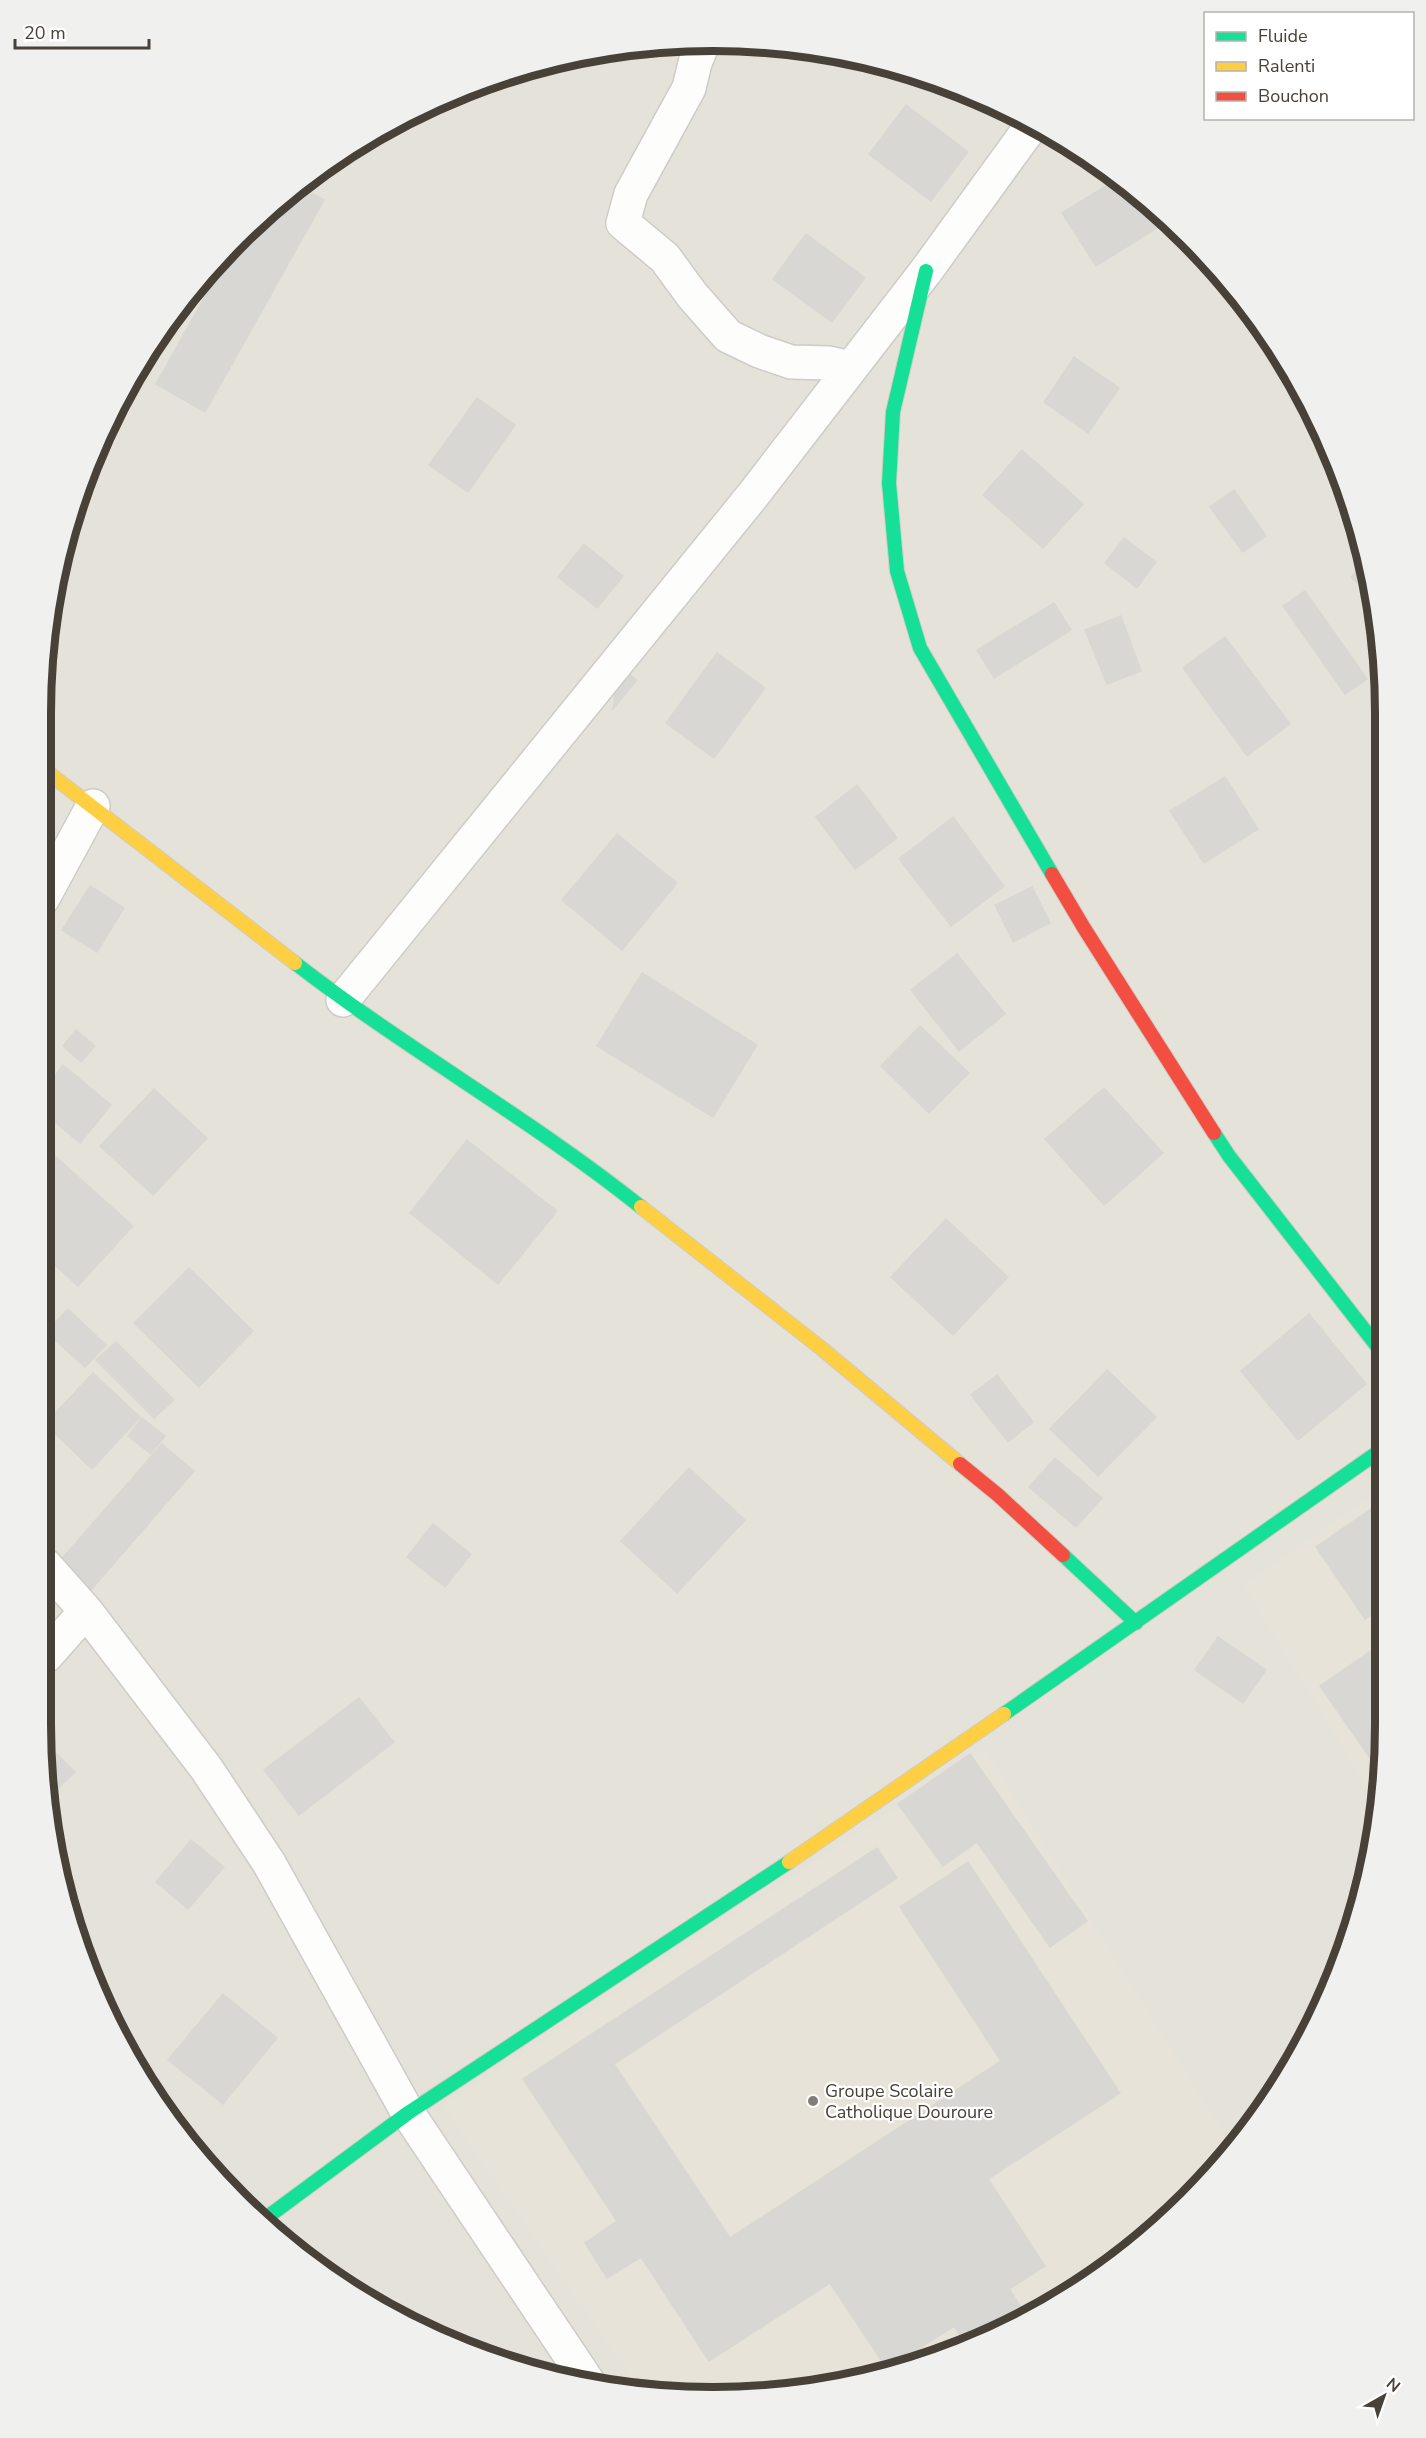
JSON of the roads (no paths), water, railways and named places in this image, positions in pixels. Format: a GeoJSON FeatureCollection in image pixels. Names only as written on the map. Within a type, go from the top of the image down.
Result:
{"type":"FeatureCollection","features":[{"type":"Feature","properties":{"kind":"street"},"geometry":{"type":"LineString","coordinates":[[700,51],[689,88],[631,194],[623,223],[665,258],[728,336],[759,351],[791,362],[829,363],[851,368]]}},
{"type":"Feature","properties":{"kind":"street"},"geometry":{"type":"LineString","coordinates":[[343,1000],[753,495],[926,271],[1028,131]]}},
{"type":"Feature","properties":{"kind":"street"},"geometry":{"type":"LineString","coordinates":[[926,271],[893,412],[889,483],[897,571],[920,648],[1084,928],[1229,1156],[1375,1343]]}},
{"type":"Feature","properties":{"kind":"street"},"geometry":{"type":"LineString","coordinates":[[51,775],[343,1000],[586,1163],[821,1348],[998,1495],[1136,1623]]}},
{"type":"Feature","properties":{"kind":"street"},"geometry":{"type":"LineString","coordinates":[[51,883],[93,806]]}},
{"type":"Feature","properties":{"kind":"street"},"geometry":{"type":"LineString","coordinates":[[269,2216],[408,2113],[724,1907],[1136,1623],[1375,1454]]}},
{"type":"Feature","properties":{"kind":"street"},"geometry":{"type":"LineString","coordinates":[[51,1572],[86,1611],[206,1768],[269,1863],[408,2113],[582,2374]]}},
{"type":"Feature","properties":{"kind":"street"},"geometry":{"type":"LineString","coordinates":[[51,1650],[86,1611]]}},
{"type":"Feature","properties":{"kind":"place","name":"Groupe Scolaire Catholique Douroure"},"geometry":{"type":"Point","coordinates":[813,2101]}}]}
